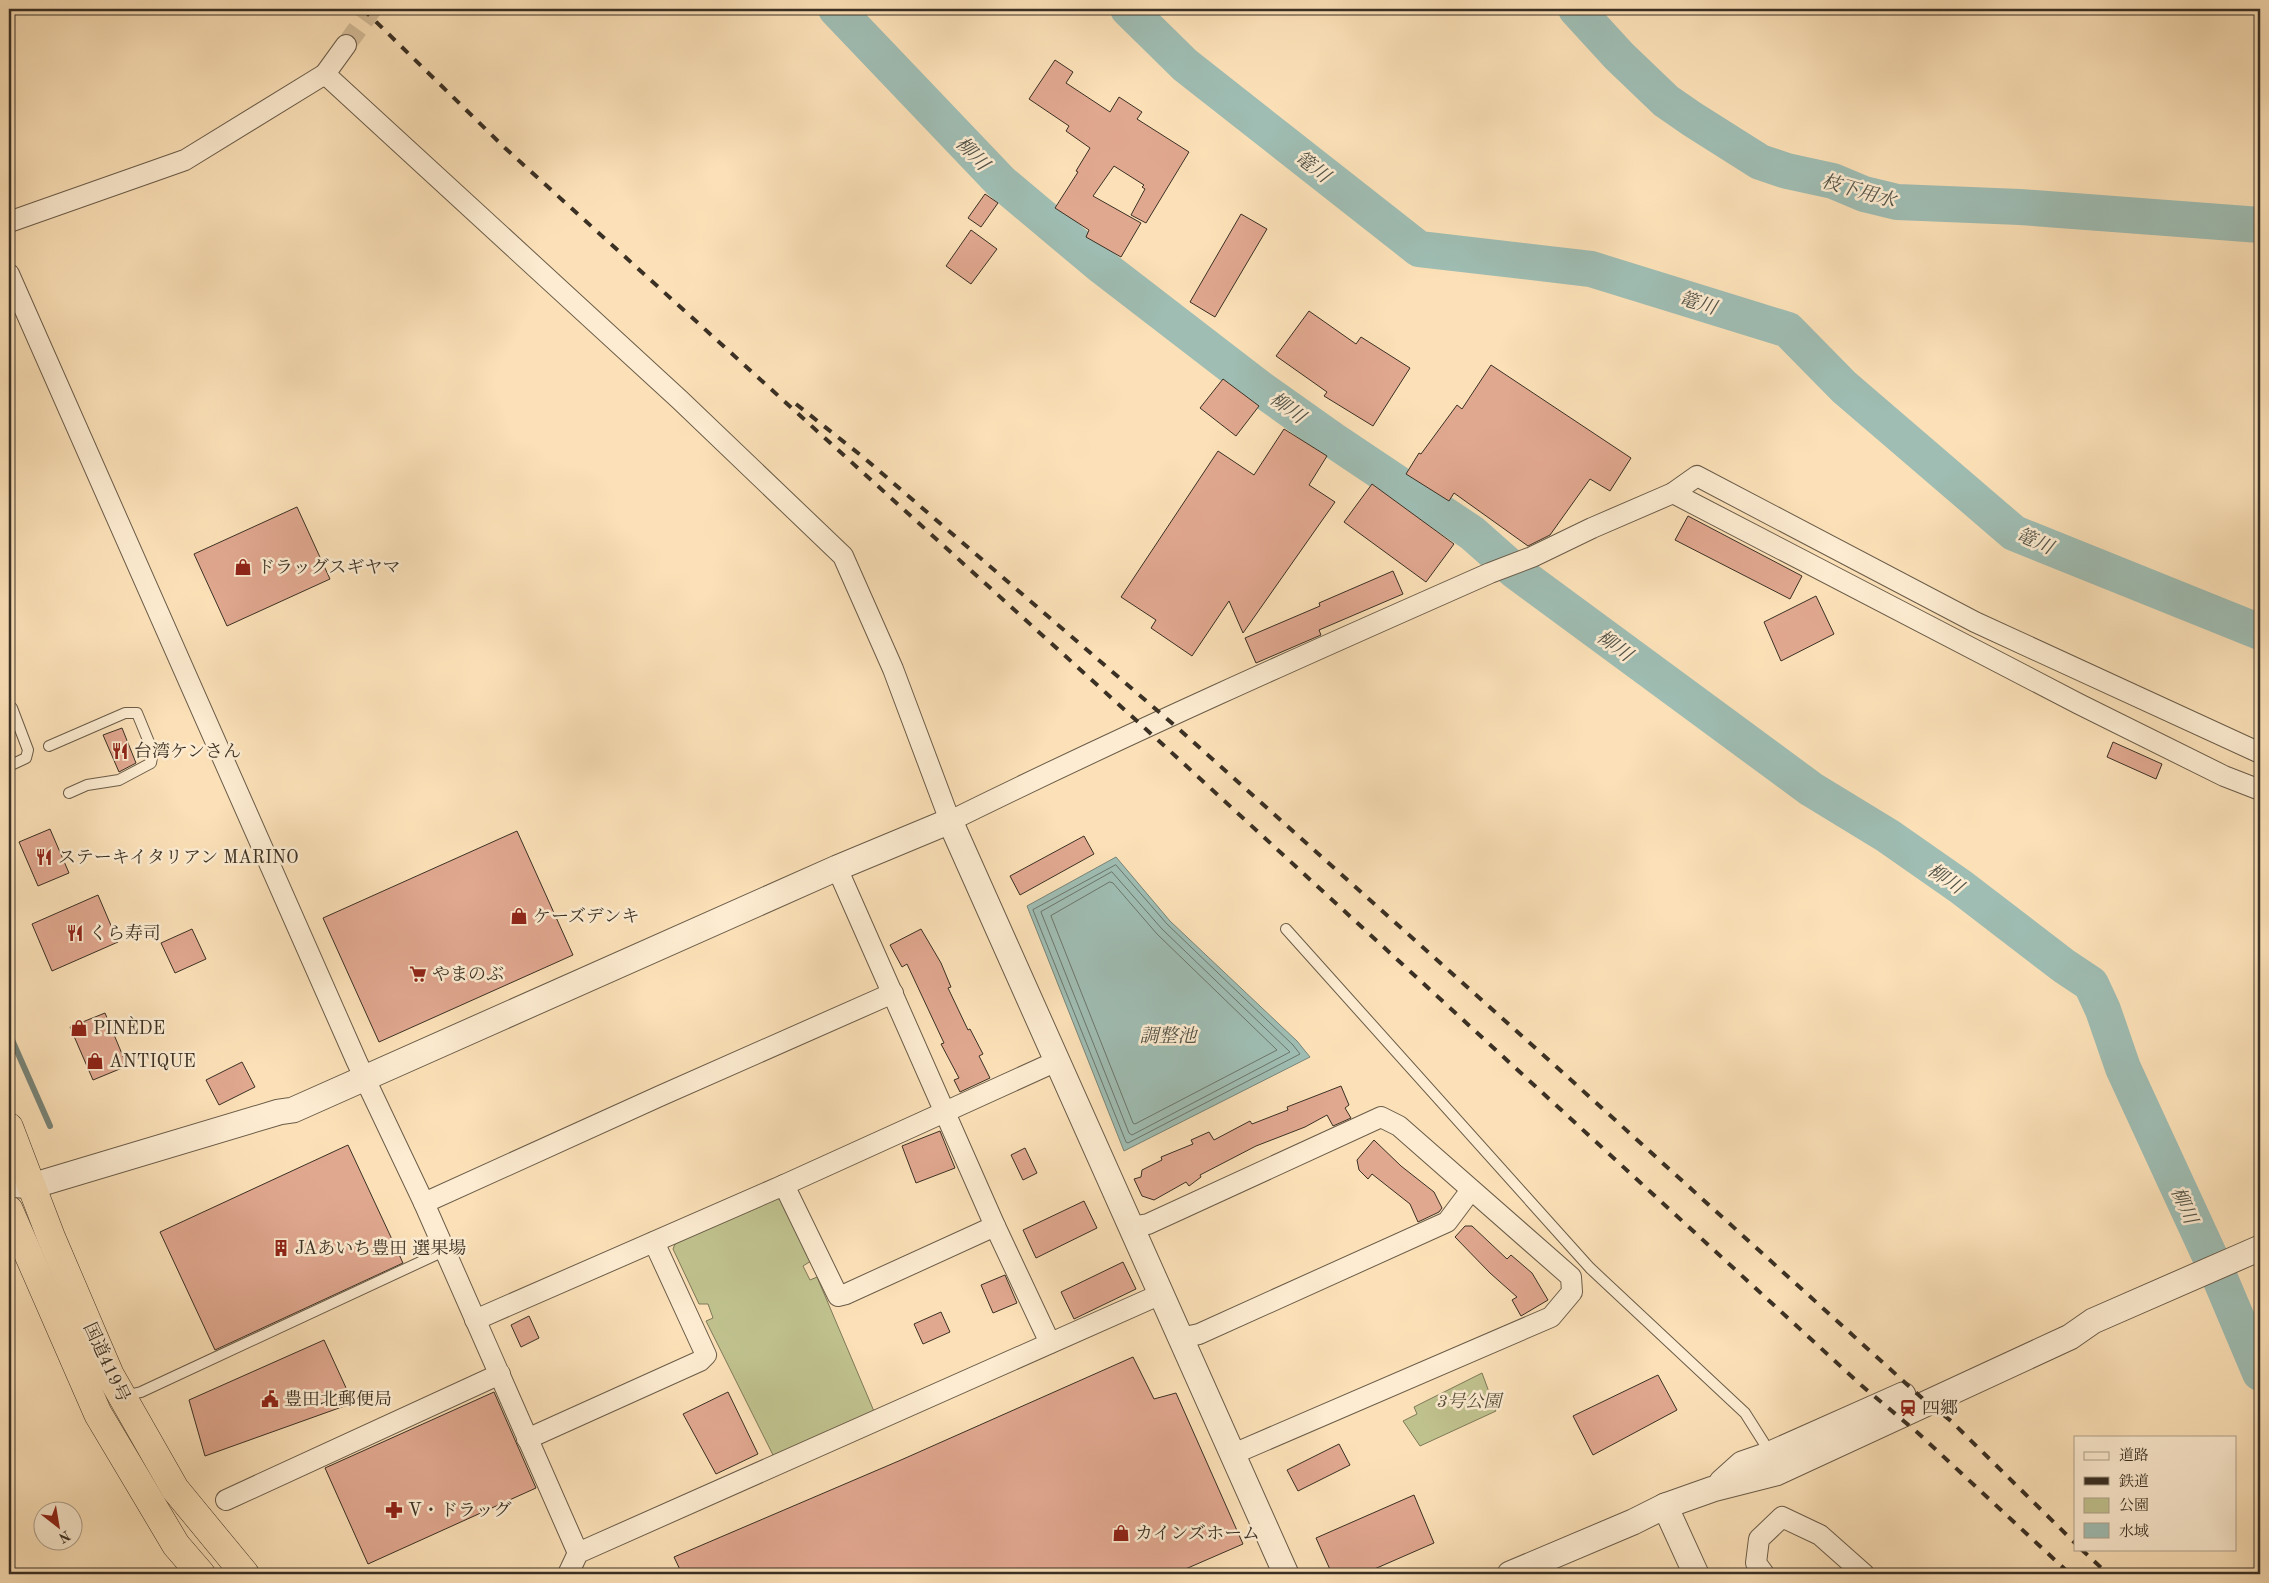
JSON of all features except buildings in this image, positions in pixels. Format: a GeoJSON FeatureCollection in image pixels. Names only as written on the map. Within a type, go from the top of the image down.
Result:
{"type":"FeatureCollection","features":[{"type":"Feature","properties":{"kind":"highway","name":"国道419号"},"geometry":{"type":"LineString","coordinates":[[9,1127],[20,1185],[55,1246],[110,1375],[176,1489],[246,1574]]}},
{"type":"Feature","properties":{"kind":"highway","name":"国道419号"},"geometry":{"type":"LineString","coordinates":[[9,1212],[98,1414],[176,1545],[201,1574]]}},
{"type":"Feature","properties":{"kind":"street"},"geometry":{"type":"LineString","coordinates":[[9,222],[185,160],[326,74],[346,45]]}},
{"type":"Feature","properties":{"kind":"street"},"geometry":{"type":"LineString","coordinates":[[326,74],[680,400],[843,556],[893,669],[950,821],[1286,1574]]}},
{"type":"Feature","properties":{"kind":"street"},"geometry":{"type":"LineString","coordinates":[[9,274],[364,1078],[424,1203],[578,1553]]}},
{"type":"Feature","properties":{"kind":"street"},"geometry":{"type":"LineString","coordinates":[[9,1212],[20,1185],[279,1112],[293,1110],[837,868],[950,821],[1166,717],[1490,573],[1532,557],[1592,528],[1673,493],[1697,476],[1975,622],[2260,753]]}},
{"type":"Feature","properties":{"kind":"street"},"geometry":{"type":"LineString","coordinates":[[1673,493],[2079,704],[2224,776],[2260,790]]}},
{"type":"Feature","properties":{"kind":"street"},"geometry":{"type":"LineString","coordinates":[[837,868],[995,1226],[1050,1343]]}},
{"type":"Feature","properties":{"kind":"street"},"geometry":{"type":"LineString","coordinates":[[424,1203],[893,993]]}},
{"type":"Feature","properties":{"kind":"street"},"geometry":{"type":"LineString","coordinates":[[475,1320],[784,1185],[1057,1060]]}},
{"type":"Feature","properties":{"kind":"street"},"geometry":{"type":"LineString","coordinates":[[1131,1226],[1148,1224],[1381,1117],[1399,1126],[1571,1277],[1572,1292],[1551,1317],[1232,1454]]}},
{"type":"Feature","properties":{"kind":"street"},"geometry":{"type":"LineString","coordinates":[[784,1185],[838,1296],[995,1226]]}},
{"type":"Feature","properties":{"kind":"street"},"geometry":{"type":"LineString","coordinates":[[1181,1338],[1200,1334],[1447,1222],[1471,1190]]}},
{"type":"Feature","properties":{"kind":"street"},"geometry":{"type":"LineString","coordinates":[[527,1439],[700,1362],[706,1356],[654,1242]]}},
{"type":"Feature","properties":{"kind":"street"},"geometry":{"type":"LineString","coordinates":[[1510,1574],[1633,1522],[1665,1506],[1713,1489],[1776,1473],[2070,1337],[2093,1321],[2168,1289],[2180,1281],[2260,1248]]}},
{"type":"Feature","properties":{"kind":"street"},"geometry":{"type":"LineString","coordinates":[[568,1574],[578,1553],[1161,1294]]}},
{"type":"Feature","properties":{"kind":"street"},"geometry":{"type":"LineString","coordinates":[[1713,1489],[1742,1464],[1768,1455],[2066,1323],[2093,1321]]}},
{"type":"Feature","properties":{"kind":"street"},"geometry":{"type":"LineString","coordinates":[[226,1500],[500,1374]]}},
{"type":"Feature","properties":{"kind":"street"},"geometry":{"type":"LineString","coordinates":[[1665,1506],[1696,1574]]}},
{"type":"Feature","properties":{"kind":"street"},"geometry":{"type":"LineString","coordinates":[[1764,1574],[1756,1562],[1759,1539],[1782,1517],[1820,1535],[1864,1574]]}},
{"type":"Feature","properties":{"kind":"lane"},"geometry":{"type":"LineString","coordinates":[[9,706],[12,708],[28,750],[26,758],[9,766]]}},
{"type":"Feature","properties":{"kind":"lane"},"geometry":{"type":"LineString","coordinates":[[50,746],[125,713],[137,713],[153,752],[151,763],[119,780],[87,785],[69,793]]}},
{"type":"Feature","properties":{"kind":"lane"},"geometry":{"type":"LineString","coordinates":[[1286,930],[1590,1268],[1745,1413],[1764,1443],[1768,1455]]}},
{"type":"Feature","properties":{"kind":"lane"},"geometry":{"type":"LineString","coordinates":[[122,1397],[141,1392],[444,1251]]}},
{"type":"Feature","properties":{"kind":"green space"},"geometry":{"type":"Polygon","coordinates":[[[773,1196],[785,1202],[811,1261],[803,1266],[810,1280],[817,1277],[876,1416],[774,1457],[706,1321],[713,1318],[708,1304],[699,1304],[673,1249],[675,1244],[773,1196]]]}},
{"type":"Feature","properties":{"kind":"green space","name":"3号公園"},"geometry":{"type":"Polygon","coordinates":[[[1482,1373],[1496,1411],[1420,1446],[1403,1421],[1417,1414],[1414,1407],[1482,1373]]]}},
{"type":"Feature","properties":{"kind":"water","name":"調整池"},"geometry":{"type":"Polygon","coordinates":[[[1116,857],[1170,921],[1297,1041],[1310,1057],[1124,1151],[1027,906],[1116,857]]]}},
{"type":"Feature","properties":{"kind":"waterway","name":"柳川"},"geometry":{"type":"LineString","coordinates":[[836,9],[1001,182],[1100,265],[1261,389],[1333,440],[1472,533],[1515,571],[1811,789],[1888,836],[1961,887],[2064,966],[2091,984],[2103,1010],[2123,1068],[2219,1276],[2260,1373]]}},
{"type":"Feature","properties":{"kind":"waterway","name":"篭川"},"geometry":{"type":"LineString","coordinates":[[1128,9],[1185,65],[1419,249],[1591,269],[1788,330],[1844,387],[2014,533],[2260,632]]}},
{"type":"Feature","properties":{"kind":"waterway","name":"枝下用水"},"geometry":{"type":"LineString","coordinates":[[1576,9],[1619,56],[1666,101],[1760,162],[1787,171],[1833,181],[1864,194],[1897,202],[2020,207],[2260,225]]}},
{"type":"Feature","properties":{"kind":"waterway"},"geometry":{"type":"LineString","coordinates":[[9,1033],[50,1126]]}},
{"type":"Feature","properties":{"kind":"tunnel"},"geometry":{"type":"LineString","coordinates":[[346,45],[372,9]]}},
{"type":"Feature","properties":{"kind":"railway"},"geometry":{"type":"LineString","coordinates":[[363,9],[505,148],[1159,741],[1861,1385],[1918,1433],[2070,1574]]}},
{"type":"Feature","properties":{"kind":"railway"},"geometry":{"type":"LineString","coordinates":[[796,404],[863,457],[1180,730],[1550,1061],[1922,1398],[1951,1421],[2074,1542]]}},
{"type":"Feature","properties":{"kind":"railway"},"geometry":{"type":"LineString","coordinates":[[2082,1550],[2108,1574]]}},
{"type":"Feature","properties":{"kind":"place","name":"ドラッグスギヤマ"},"geometry":{"type":"Point","coordinates":[243,567]}},
{"type":"Feature","properties":{"kind":"place","name":"台湾ケンさん"},"geometry":{"type":"Point","coordinates":[120,751]}},
{"type":"Feature","properties":{"kind":"place","name":"ステーキイタリアン MARINO"},"geometry":{"type":"Point","coordinates":[44,857]}},
{"type":"Feature","properties":{"kind":"place","name":"ケーズデンキ"},"geometry":{"type":"Point","coordinates":[519,916]}},
{"type":"Feature","properties":{"kind":"place","name":"くら寿司"},"geometry":{"type":"Point","coordinates":[75,933]}},
{"type":"Feature","properties":{"kind":"place","name":"やまのぶ"},"geometry":{"type":"Point","coordinates":[418,974]}},
{"type":"Feature","properties":{"kind":"place","name":"PINÈDE"},"geometry":{"type":"Point","coordinates":[79,1028]}},
{"type":"Feature","properties":{"kind":"place","name":"ANTIQUE"},"geometry":{"type":"Point","coordinates":[95,1061]}},
{"type":"Feature","properties":{"kind":"place","name":"JAあいち豊田 選果場"},"geometry":{"type":"Point","coordinates":[281,1248]}},
{"type":"Feature","properties":{"kind":"place","name":"豊田北郵便局"},"geometry":{"type":"Point","coordinates":[270,1399]}},
{"type":"Feature","properties":{"kind":"place","name":"四郷"},"geometry":{"type":"Point","coordinates":[1908,1408]}},
{"type":"Feature","properties":{"kind":"place","name":"V・ドラッグ"},"geometry":{"type":"Point","coordinates":[394,1510]}},
{"type":"Feature","properties":{"kind":"place","name":"カインズホーム"},"geometry":{"type":"Point","coordinates":[1121,1533]}}]}
